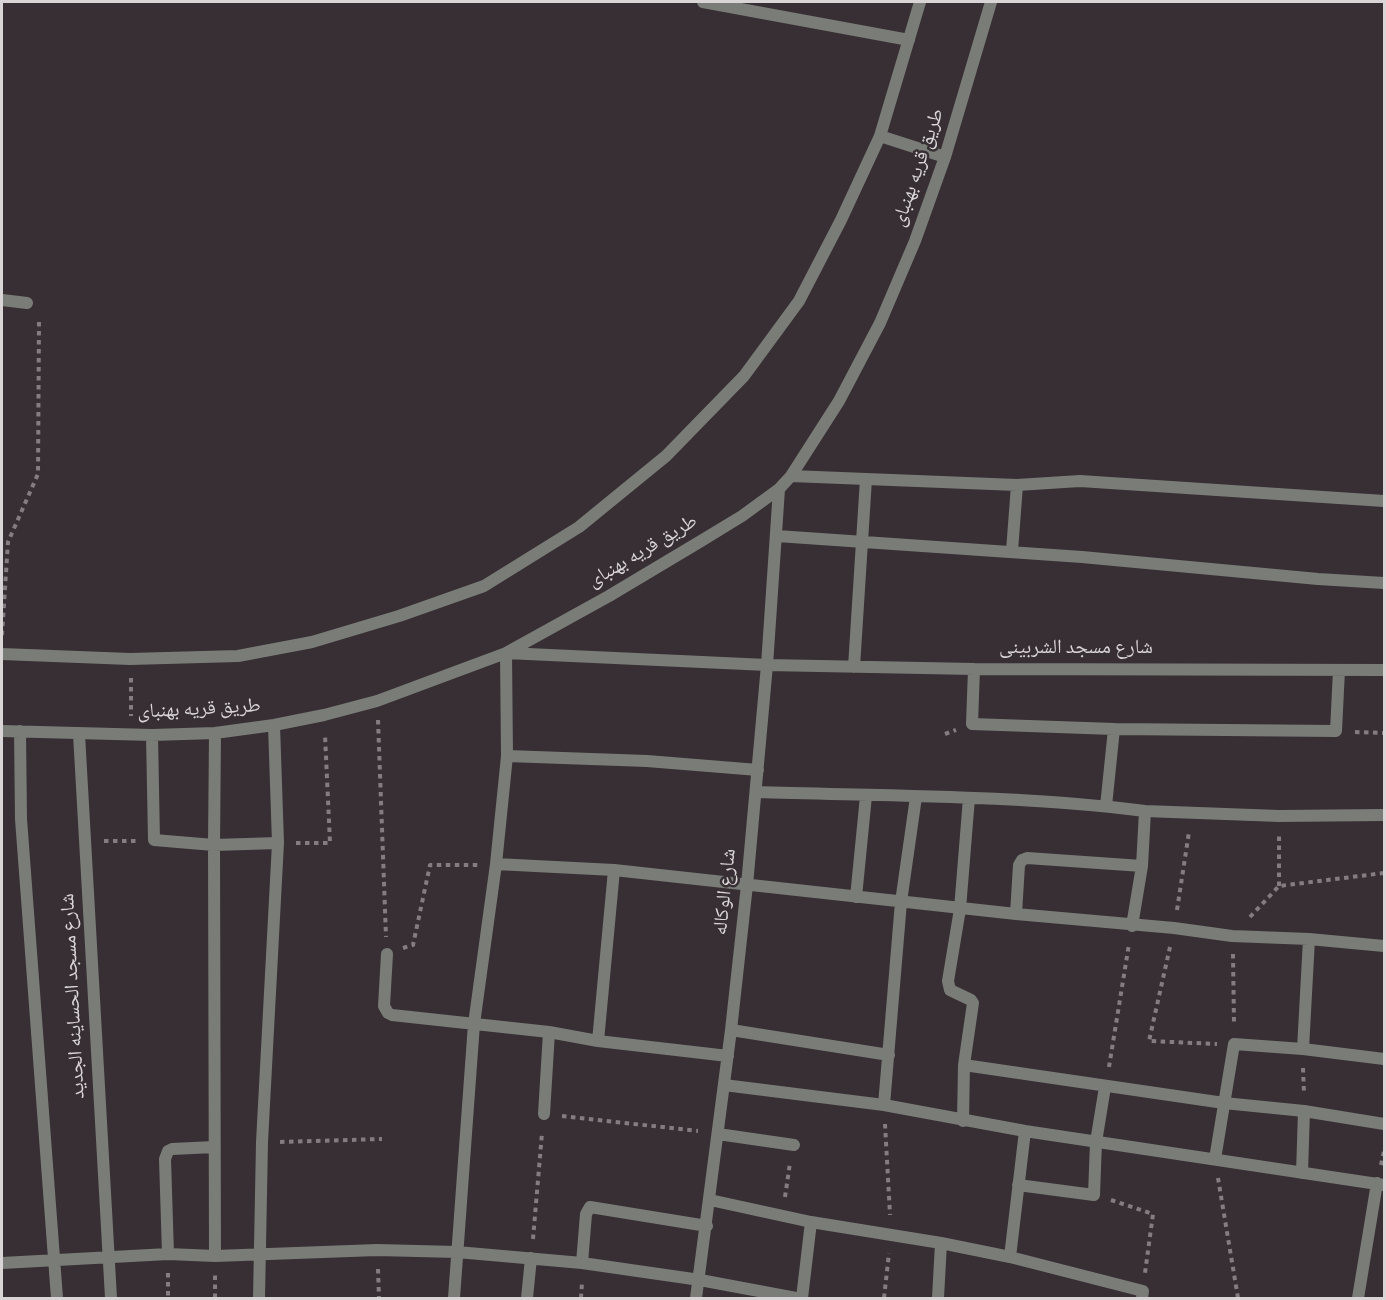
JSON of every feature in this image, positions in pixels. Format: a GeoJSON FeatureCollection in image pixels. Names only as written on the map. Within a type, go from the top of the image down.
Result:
{"type":"FeatureCollection","features":[{"type":"Feature","properties":{"kind":"street"},"geometry":{"type":"LineString","coordinates":[[703,2],[909,40]]}},
{"type":"Feature","properties":{"kind":"street"},"geometry":{"type":"LineString","coordinates":[[2,654],[130,659],[238,656],[312,642],[399,616],[484,586],[579,526],[666,456],[744,376],[799,301],[842,220],[880,136],[920,2]]}},
{"type":"Feature","properties":{"kind":"street","name":"طريق قريه بهنباى"},"geometry":{"type":"LineString","coordinates":[[2,731],[152,735],[216,733],[274,725],[377,701],[506,653],[691,547],[742,516],[779,489],[791,476],[839,401],[880,323],[915,241],[945,157],[991,2]]}},
{"type":"Feature","properties":{"kind":"street"},"geometry":{"type":"LineString","coordinates":[[880,136],[945,157]]}},
{"type":"Feature","properties":{"kind":"street"},"geometry":{"type":"LineString","coordinates":[[2,300],[27,303]]}},
{"type":"Feature","properties":{"kind":"street"},"geometry":{"type":"LineString","coordinates":[[791,476],[1017,485],[1080,481],[1384,501]]}},
{"type":"Feature","properties":{"kind":"street"},"geometry":{"type":"LineString","coordinates":[[854,667],[866,479]]}},
{"type":"Feature","properties":{"kind":"street"},"geometry":{"type":"LineString","coordinates":[[1012,551],[1017,485]]}},
{"type":"Feature","properties":{"kind":"street","name":"شارع الوكاله"},"geometry":{"type":"LineString","coordinates":[[696,1299],[728,1056],[747,885],[767,665],[779,489]]}},
{"type":"Feature","properties":{"kind":"street"},"geometry":{"type":"LineString","coordinates":[[777,536],[1012,551],[1384,583]]}},
{"type":"Feature","properties":{"kind":"street"},"geometry":{"type":"LineString","coordinates":[[454,1299],[474,1024],[496,864],[507,756],[506,653]]}},
{"type":"Feature","properties":{"kind":"street","name":"شارع مسجد الشربينى"},"geometry":{"type":"LineString","coordinates":[[506,653],[854,667],[1384,670]]}},
{"type":"Feature","properties":{"kind":"street"},"geometry":{"type":"LineString","coordinates":[[974,669],[972,724],[1114,729],[1336,731],[1339,670]]}},
{"type":"Feature","properties":{"kind":"street"},"geometry":{"type":"LineString","coordinates":[[259,1299],[262,1142],[278,843],[274,725]]}},
{"type":"Feature","properties":{"kind":"street"},"geometry":{"type":"LineString","coordinates":[[1106,806],[1114,729]]}},
{"type":"Feature","properties":{"kind":"street"},"geometry":{"type":"LineString","coordinates":[[20,731],[21,819],[57,1299]]}},
{"type":"Feature","properties":{"kind":"street"},"geometry":{"type":"LineString","coordinates":[[215,1256],[216,733]]}},
{"type":"Feature","properties":{"kind":"street","name":"شارع مسجد الحساينه الجديد"},"geometry":{"type":"LineString","coordinates":[[79,734],[111,1299]]}},
{"type":"Feature","properties":{"kind":"street"},"geometry":{"type":"LineString","coordinates":[[152,735],[154,840],[214,845],[278,843]]}},
{"type":"Feature","properties":{"kind":"street"},"geometry":{"type":"LineString","coordinates":[[507,756],[647,761],[758,770]]}},
{"type":"Feature","properties":{"kind":"street"},"geometry":{"type":"LineString","coordinates":[[756,792],[969,798],[1106,806],[1192,814],[1384,815]]}},
{"type":"Feature","properties":{"kind":"street"},"geometry":{"type":"LineString","coordinates":[[856,897],[866,796]]}},
{"type":"Feature","properties":{"kind":"street"},"geometry":{"type":"LineString","coordinates":[[884,1105],[901,902],[916,797]]}},
{"type":"Feature","properties":{"kind":"street"},"geometry":{"type":"LineString","coordinates":[[963,1121],[964,1065],[972,1003],[971,1000],[950,990],[948,981],[960,909],[969,798]]}},
{"type":"Feature","properties":{"kind":"street"},"geometry":{"type":"LineString","coordinates":[[1132,926],[1142,866],[1145,811]]}},
{"type":"Feature","properties":{"kind":"street"},"geometry":{"type":"LineString","coordinates":[[1016,914],[1019,865],[1027,858],[1142,866]]}},
{"type":"Feature","properties":{"kind":"street"},"geometry":{"type":"LineString","coordinates":[[496,864],[614,870],[960,909],[1174,928],[1232,936],[1309,939],[1384,946]]}},
{"type":"Feature","properties":{"kind":"street"},"geometry":{"type":"LineString","coordinates":[[598,1041],[614,870]]}},
{"type":"Feature","properties":{"kind":"street"},"geometry":{"type":"LineString","coordinates":[[1303,1049],[1309,939]]}},
{"type":"Feature","properties":{"kind":"street"},"geometry":{"type":"LineString","coordinates":[[387,954],[384,1006],[387,1013],[392,1015],[549,1032],[598,1041],[728,1056]]}},
{"type":"Feature","properties":{"kind":"street"},"geometry":{"type":"LineString","coordinates":[[731,1030],[889,1055]]}},
{"type":"Feature","properties":{"kind":"street"},"geometry":{"type":"LineString","coordinates":[[544,1114],[549,1032]]}},
{"type":"Feature","properties":{"kind":"street"},"geometry":{"type":"LineString","coordinates":[[1215,1159],[1234,1044],[1303,1049],[1384,1059]]}},
{"type":"Feature","properties":{"kind":"street"},"geometry":{"type":"LineString","coordinates":[[964,1065],[1105,1087],[1304,1111],[1384,1124]]}},
{"type":"Feature","properties":{"kind":"street"},"geometry":{"type":"LineString","coordinates":[[724,1085],[884,1105],[1025,1131],[1381,1184],[1358,1299]]}},
{"type":"Feature","properties":{"kind":"street"},"geometry":{"type":"LineString","coordinates":[[1018,1185],[1094,1195],[1096,1142],[1105,1087]]}},
{"type":"Feature","properties":{"kind":"street"},"geometry":{"type":"LineString","coordinates":[[1302,1173],[1304,1111]]}},
{"type":"Feature","properties":{"kind":"street"},"geometry":{"type":"LineString","coordinates":[[1010,1257],[1025,1131]]}},
{"type":"Feature","properties":{"kind":"street"},"geometry":{"type":"LineString","coordinates":[[718,1134],[794,1145]]}},
{"type":"Feature","properties":{"kind":"street"},"geometry":{"type":"LineString","coordinates":[[168,1254],[166,1154],[172,1149],[214,1147]]}},
{"type":"Feature","properties":{"kind":"street"},"geometry":{"type":"LineString","coordinates":[[710,1200],[811,1222],[941,1243],[1010,1257],[1142,1295]]}},
{"type":"Feature","properties":{"kind":"street"},"geometry":{"type":"LineString","coordinates":[[582,1263],[586,1214],[590,1207],[707,1226]]}},
{"type":"Feature","properties":{"kind":"street"},"geometry":{"type":"LineString","coordinates":[[802,1299],[811,1222]]}},
{"type":"Feature","properties":{"kind":"street"},"geometry":{"type":"LineString","coordinates":[[938,1299],[941,1243]]}},
{"type":"Feature","properties":{"kind":"street"},"geometry":{"type":"LineString","coordinates":[[2,1263],[168,1254],[215,1256],[377,1250],[457,1252],[582,1263],[700,1280],[796,1299]]}},
{"type":"Feature","properties":{"kind":"street"},"geometry":{"type":"LineString","coordinates":[[526,1299],[531,1258]]}},
{"type":"Feature","properties":{"kind":"path"},"geometry":{"type":"LineString","coordinates":[[2,638],[8,542],[38,474],[39,313],[27,303]]}},
{"type":"Feature","properties":{"kind":"path"},"geometry":{"type":"LineString","coordinates":[[130,659],[131,734]]}},
{"type":"Feature","properties":{"kind":"path"},"geometry":{"type":"LineString","coordinates":[[377,701],[387,954],[413,945],[430,865],[496,864]]}},
{"type":"Feature","properties":{"kind":"path"},"geometry":{"type":"LineString","coordinates":[[278,843],[330,843],[324,715]]}},
{"type":"Feature","properties":{"kind":"path"},"geometry":{"type":"LineString","coordinates":[[1336,731],[1384,733]]}},
{"type":"Feature","properties":{"kind":"path"},"geometry":{"type":"LineString","coordinates":[[1192,814],[1174,928],[1149,1041],[1234,1044],[1232,936],[1279,886],[1384,873]]}},
{"type":"Feature","properties":{"kind":"path"},"geometry":{"type":"LineString","coordinates":[[1279,816],[1279,886]]}},
{"type":"Feature","properties":{"kind":"path"},"geometry":{"type":"LineString","coordinates":[[85,842],[154,840]]}},
{"type":"Feature","properties":{"kind":"path"},"geometry":{"type":"LineString","coordinates":[[1105,1087],[1132,926]]}},
{"type":"Feature","properties":{"kind":"path"},"geometry":{"type":"LineString","coordinates":[[1303,1049],[1304,1111]]}},
{"type":"Feature","properties":{"kind":"path"},"geometry":{"type":"LineString","coordinates":[[884,1105],[891,1236],[884,1299]]}},
{"type":"Feature","properties":{"kind":"path"},"geometry":{"type":"LineString","coordinates":[[531,1258],[544,1114],[718,1134]]}},
{"type":"Feature","properties":{"kind":"path"},"geometry":{"type":"LineString","coordinates":[[262,1142],[382,1139]]}},
{"type":"Feature","properties":{"kind":"path"},"geometry":{"type":"LineString","coordinates":[[782,1216],[794,1145]]}},
{"type":"Feature","properties":{"kind":"path"},"geometry":{"type":"LineString","coordinates":[[1215,1159],[1238,1299]]}},
{"type":"Feature","properties":{"kind":"path"},"geometry":{"type":"LineString","coordinates":[[1094,1195],[1153,1214],[1142,1295]]}},
{"type":"Feature","properties":{"kind":"path"},"geometry":{"type":"LineString","coordinates":[[377,1250],[380,1299]]}},
{"type":"Feature","properties":{"kind":"path"},"geometry":{"type":"LineString","coordinates":[[168,1254],[168,1299]]}}]}
